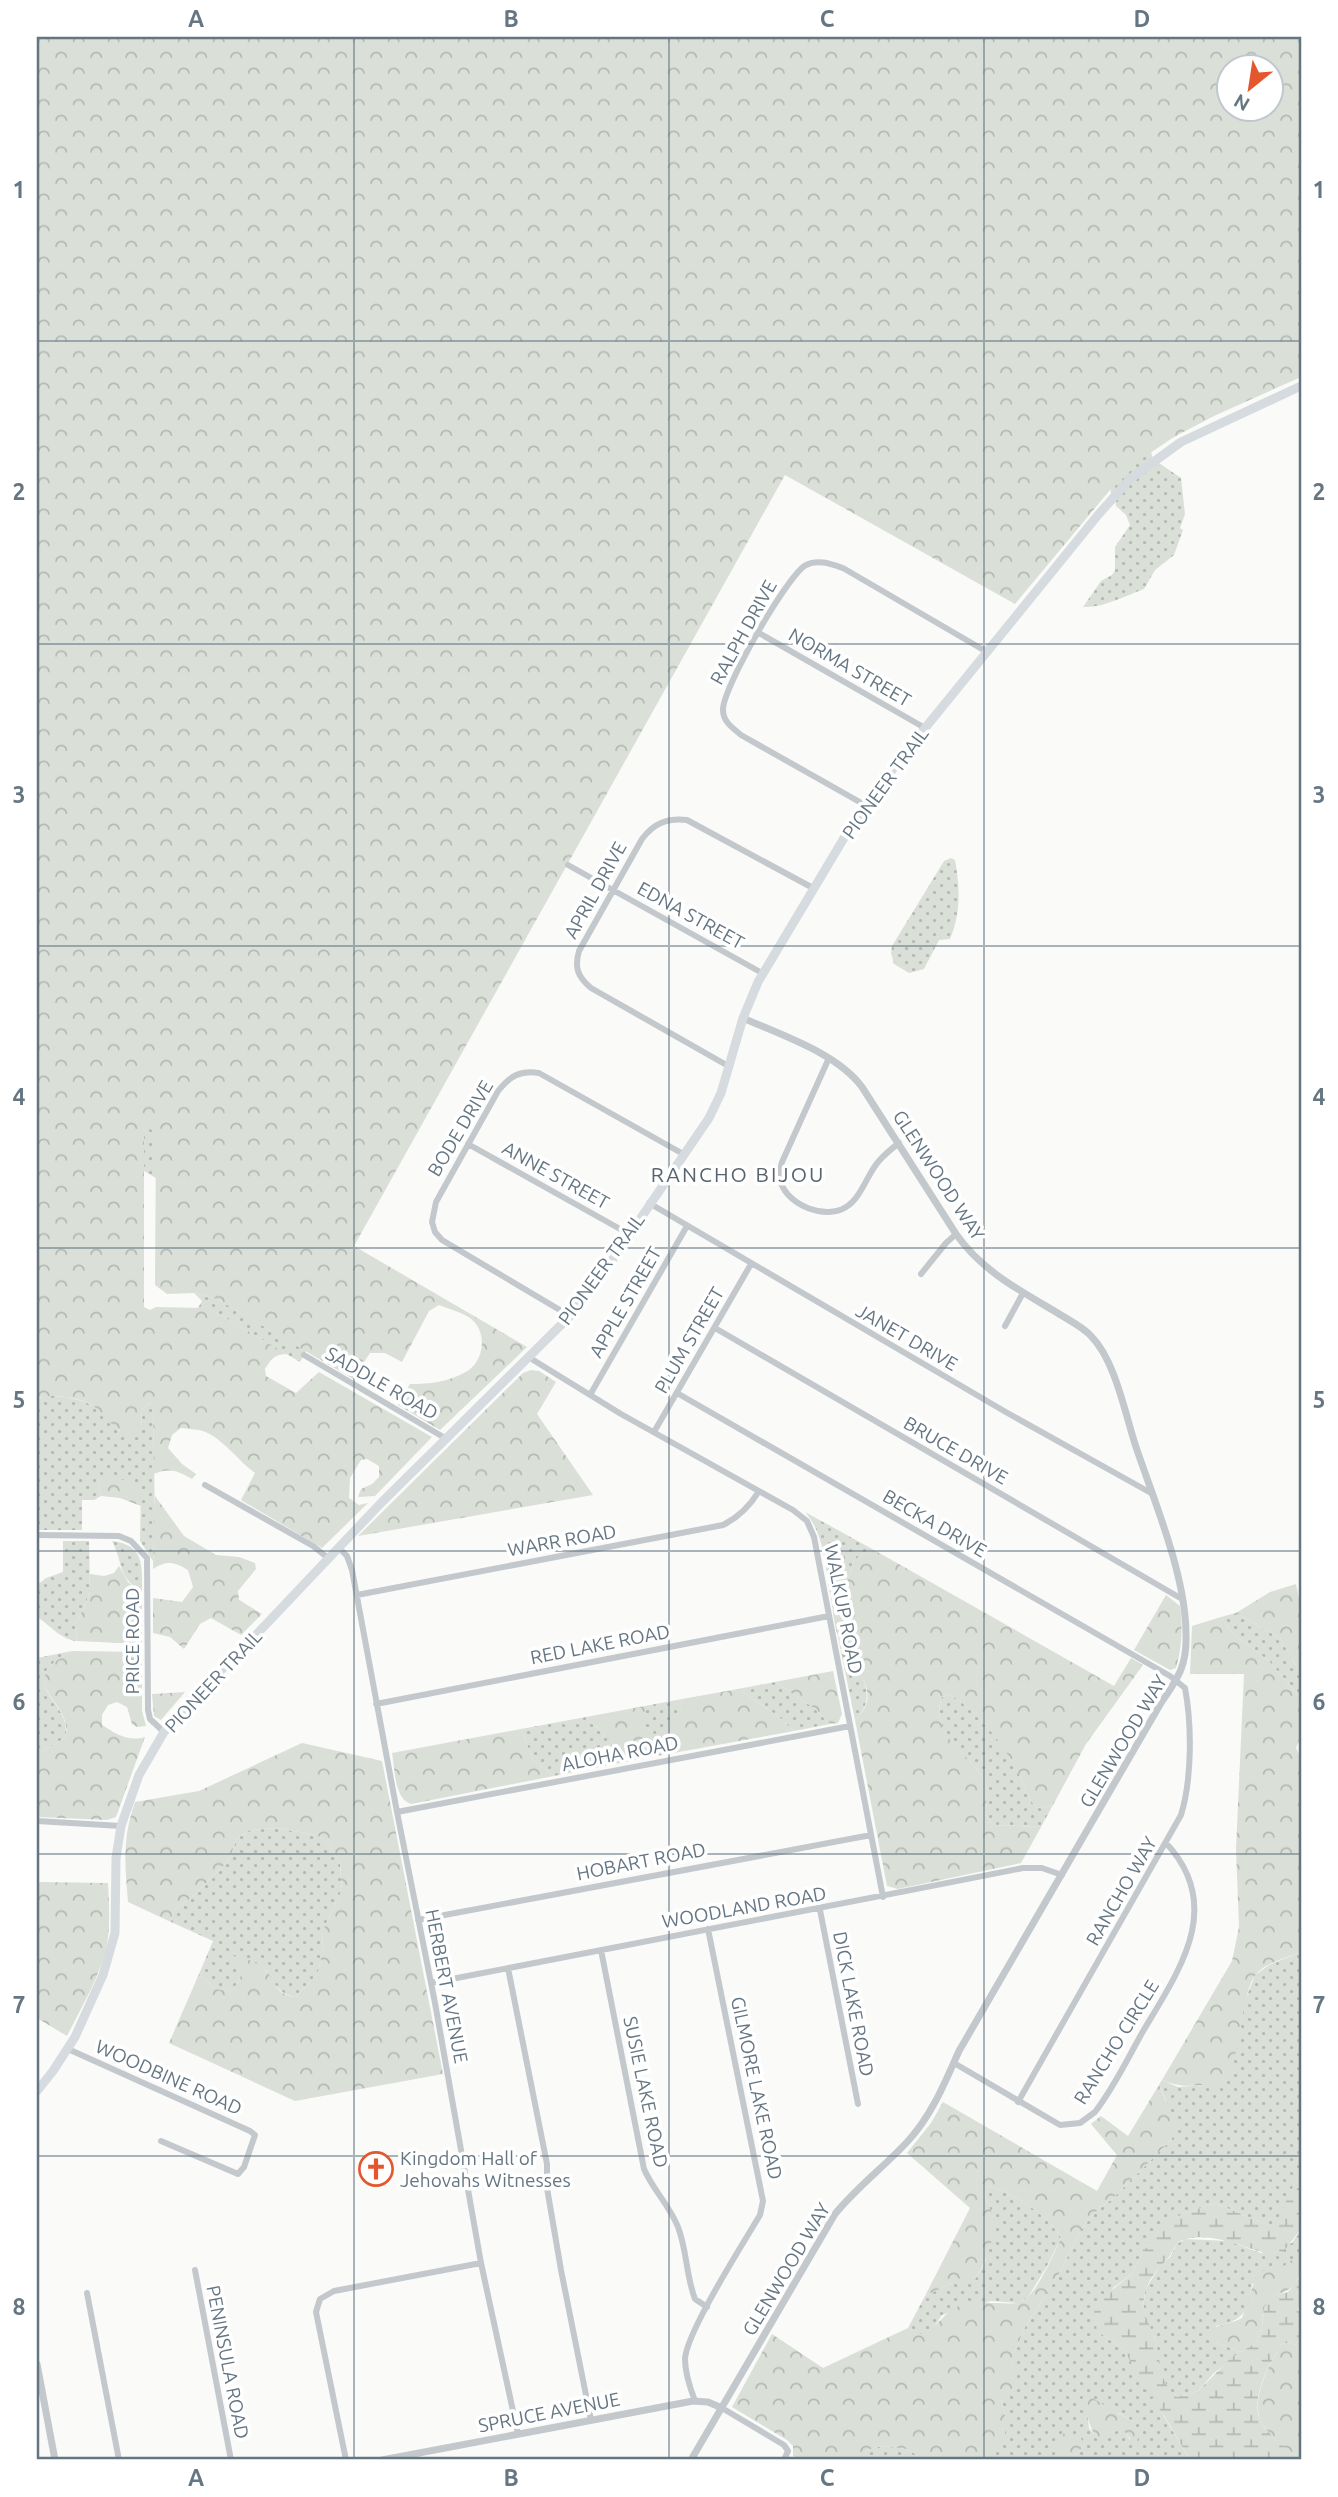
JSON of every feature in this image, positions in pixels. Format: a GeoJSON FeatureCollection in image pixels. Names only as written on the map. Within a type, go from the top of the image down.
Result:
{"type":"FeatureCollection","features":[{"type":"Feature","properties":{"kind":"main road","name":"PIONEER TRAIL"},"geometry":{"type":"LineString","coordinates":[[37,2091],[68,2049],[93,2000],[112,1946],[116,1918],[116,1849],[121,1826],[139,1775],[164,1732],[195,1695],[237,1655],[338,1547],[445,1438],[530,1358],[570,1316],[600,1278],[716,1105],[730,1067],[743,1018],[762,973],[865,805],[1098,514],[1140,470],[1198,433],[1301,386]]}},
{"type":"Feature","properties":{"kind":"street","name":"RALPH DRIVE"},"geometry":{"type":"LineString","coordinates":[[865,805],[741,735],[725,721],[722,710],[726,695],[785,587],[796,572],[807,564],[819,562],[843,568],[987,652]]}},
{"type":"Feature","properties":{"kind":"street","name":"NORMA STREET"},"geometry":{"type":"LineString","coordinates":[[759,633],[925,728]]}},
{"type":"Feature","properties":{"kind":"street","name":"APRIL DRIVE"},"geometry":{"type":"LineString","coordinates":[[730,1067],[614,1003],[582,981],[575,962],[579,951],[650,828],[662,821],[687,820],[813,888]]}},
{"type":"Feature","properties":{"kind":"street","name":"EDNA STREET"},"geometry":{"type":"LineString","coordinates":[[568,865],[762,973]]}},
{"type":"Feature","properties":{"kind":"street","name":"GLENWOOD WAY"},"geometry":{"type":"LineString","coordinates":[[691,2460],[835,2214],[859,2186],[918,2130],[1161,1703],[1177,1681],[1184,1665],[1185,1654],[1186,1621],[1182,1599],[1151,1493],[1101,1348],[1083,1329],[983,1266],[956,1234],[856,1079],[843,1067],[743,1018]]}},
{"type":"Feature","properties":{"kind":"street"},"geometry":{"type":"LineString","coordinates":[[829,1058],[782,1162],[779,1174],[782,1186],[792,1198],[807,1207],[825,1214],[838,1212],[849,1206],[877,1163],[899,1143]]}},
{"type":"Feature","properties":{"kind":"street","name":"BODE DRIVE"},"geometry":{"type":"LineString","coordinates":[[570,1316],[453,1247],[435,1232],[432,1222],[436,1202],[490,1103],[506,1081],[516,1074],[526,1071],[539,1073],[685,1155]]}},
{"type":"Feature","properties":{"kind":"street","name":"ANNE STREET"},"geometry":{"type":"LineString","coordinates":[[468,1144],[629,1234]]}},
{"type":"Feature","properties":{"kind":"street","name":"JANET DRIVE"},"geometry":{"type":"LineString","coordinates":[[649,1203],[993,1405],[1151,1493]]}},
{"type":"Feature","properties":{"kind":"street","name":"APPLE STREET"},"geometry":{"type":"LineString","coordinates":[[590,1395],[687,1226]]}},
{"type":"Feature","properties":{"kind":"street"},"geometry":{"type":"LineString","coordinates":[[921,1274],[956,1234]]}},
{"type":"Feature","properties":{"kind":"street","name":"PLUM STREET"},"geometry":{"type":"LineString","coordinates":[[654,1432],[751,1264]]}},
{"type":"Feature","properties":{"kind":"street"},"geometry":{"type":"LineString","coordinates":[[1005,1326],[1023,1293]]}},
{"type":"Feature","properties":{"kind":"street","name":"BRUCE DRIVE"},"geometry":{"type":"LineString","coordinates":[[715,1328],[1182,1599]]}},
{"type":"Feature","properties":{"kind":"street","name":"SADDLE ROAD"},"geometry":{"type":"LineString","coordinates":[[304,1356],[445,1438]]}},
{"type":"Feature","properties":{"kind":"street","name":"WALKUP ROAD"},"geometry":{"type":"LineString","coordinates":[[530,1358],[801,1515],[811,1528],[883,1897]]}},
{"type":"Feature","properties":{"kind":"street","name":"BECKA DRIVE"},"geometry":{"type":"LineString","coordinates":[[677,1393],[1177,1681]]}},
{"type":"Feature","properties":{"kind":"street"},"geometry":{"type":"LineString","coordinates":[[205,1485],[313,1546],[328,1558]]}},
{"type":"Feature","properties":{"kind":"street","name":"WARR ROAD"},"geometry":{"type":"LineString","coordinates":[[357,1595],[723,1525],[747,1508],[759,1491]]}},
{"type":"Feature","properties":{"kind":"street","name":"PRICE ROAD"},"geometry":{"type":"LineString","coordinates":[[37,1535],[119,1536],[138,1546],[146,1558],[148,1710],[150,1719],[164,1732]]}},
{"type":"Feature","properties":{"kind":"street","name":"HERBERT AVENUE"},"geometry":{"type":"LineString","coordinates":[[338,1547],[350,1562],[357,1595],[464,2157],[481,2263],[518,2434]]}},
{"type":"Feature","properties":{"kind":"street","name":"RED LAKE ROAD"},"geometry":{"type":"LineString","coordinates":[[376,1704],[829,1616]]}},
{"type":"Feature","properties":{"kind":"street","name":"RANCHO WAY"},"geometry":{"type":"LineString","coordinates":[[1018,2102],[1181,1815],[1188,1776],[1186,1692],[1177,1681]]}},
{"type":"Feature","properties":{"kind":"street","name":"ALOHA ROAD"},"geometry":{"type":"LineString","coordinates":[[397,1812],[850,1726]]}},
{"type":"Feature","properties":{"kind":"street"},"geometry":{"type":"LineString","coordinates":[[37,1821],[121,1826]]}},
{"type":"Feature","properties":{"kind":"street","name":"HOBART ROAD"},"geometry":{"type":"LineString","coordinates":[[418,1920],[871,1835]]}},
{"type":"Feature","properties":{"kind":"street","name":"RANCHO CIRCLE"},"geometry":{"type":"LineString","coordinates":[[954,2063],[1060,2125],[1073,2125],[1089,2118],[1100,2106],[1178,1971],[1192,1932],[1194,1893],[1184,1863],[1166,1843]]}},
{"type":"Feature","properties":{"kind":"street","name":"WOODLAND ROAD"},"geometry":{"type":"LineString","coordinates":[[431,1983],[820,1910],[1023,1868],[1042,1868],[1062,1875]]}},
{"type":"Feature","properties":{"kind":"street","name":"DICK LAKE ROAD"},"geometry":{"type":"LineString","coordinates":[[820,1910],[858,2104]]}},
{"type":"Feature","properties":{"kind":"street","name":"GILMORE LAKE ROAD"},"geometry":{"type":"LineString","coordinates":[[695,2401],[688,2380],[686,2350],[760,2215],[763,2201],[708,1929]]}},
{"type":"Feature","properties":{"kind":"street","name":"SUSIE LAKE ROAD"},"geometry":{"type":"LineString","coordinates":[[601,1950],[644,2169],[653,2188],[672,2214],[695,2298],[707,2308]]}},
{"type":"Feature","properties":{"kind":"street"},"geometry":{"type":"LineString","coordinates":[[508,1968],[547,2164],[547,2188],[561,2270],[591,2420]]}},
{"type":"Feature","properties":{"kind":"street","name":"WOODBINE ROAD"},"geometry":{"type":"LineString","coordinates":[[68,2049],[255,2135],[244,2167],[238,2174],[161,2141]]}},
{"type":"Feature","properties":{"kind":"street"},"geometry":{"type":"LineString","coordinates":[[345,2460],[316,2312],[320,2299],[334,2291],[481,2263]]}},
{"type":"Feature","properties":{"kind":"street","name":"PENINSULA ROAD"},"geometry":{"type":"LineString","coordinates":[[195,2270],[230,2460]]}},
{"type":"Feature","properties":{"kind":"street"},"geometry":{"type":"LineString","coordinates":[[87,2293],[119,2460]]}},
{"type":"Feature","properties":{"kind":"street"},"geometry":{"type":"LineString","coordinates":[[37,2364],[55,2460]]}},
{"type":"Feature","properties":{"kind":"street","name":"SPRUCE AVENUE"},"geometry":{"type":"LineString","coordinates":[[382,2460],[695,2401],[708,2402],[722,2408]]}},
{"type":"Feature","properties":{"kind":"street"},"geometry":{"type":"LineString","coordinates":[[722,2408],[787,2448],[784,2460]]}},
{"type":"Feature","properties":{"kind":"green space"},"geometry":{"type":"Polygon","coordinates":[[[37,37],[1301,37],[1301,377],[1216,415],[1174,437],[1144,457],[1120,478],[1015,604],[785,475],[354,1246],[527,1347],[440,1430],[398,1405],[410,1384],[451,1379],[471,1369],[476,1363],[482,1347],[480,1331],[470,1318],[463,1314],[439,1305],[429,1311],[402,1362],[385,1353],[370,1353],[353,1379],[217,1299],[194,1293],[167,1294],[155,1285],[156,1132],[144,1126],[144,1307],[150,1310],[156,1307],[203,1308],[217,1313],[287,1354],[271,1360],[265,1369],[266,1376],[296,1393],[319,1372],[432,1437],[375,1496],[358,1497],[361,1489],[379,1477],[379,1466],[367,1459],[361,1460],[350,1478],[349,1498],[359,1505],[368,1503],[322,1548],[241,1500],[255,1473],[211,1435],[181,1428],[172,1435],[168,1448],[182,1464],[196,1474],[192,1479],[174,1471],[154,1474],[153,1404],[149,1403],[142,1410],[141,1426],[129,1437],[87,1403],[77,1399],[47,1396],[37,1399],[37,37]]]}},
{"type":"Feature","properties":{"kind":"green space"},"geometry":{"type":"Polygon","coordinates":[[[1148,442],[1154,462],[1181,478],[1185,514],[1180,528],[1183,530],[1174,555],[1155,570],[1144,589],[1106,604],[1083,607],[1101,581],[1115,570],[1115,547],[1130,525],[1126,515],[1116,506],[1108,472],[1148,442]]]}},
{"type":"Feature","properties":{"kind":"green space"},"geometry":{"type":"Polygon","coordinates":[[[951,858],[955,860],[959,890],[954,929],[950,939],[939,940],[924,969],[909,973],[894,964],[892,946],[944,861],[951,858]]]}},
{"type":"Feature","properties":{"kind":"green space"},"geometry":{"type":"Polygon","coordinates":[[[144,1125],[156,1132],[156,1178],[144,1171],[144,1125]]]}},
{"type":"Feature","properties":{"kind":"green space"},"geometry":{"type":"Polygon","coordinates":[[[194,1293],[217,1299],[306,1351],[300,1362],[217,1313],[198,1308],[202,1301],[194,1293]]]}},
{"type":"Feature","properties":{"kind":"green space"},"geometry":{"type":"Polygon","coordinates":[[[539,1371],[556,1382],[537,1414],[593,1495],[358,1536],[523,1373],[539,1371]]]}},
{"type":"Feature","properties":{"kind":"green space"},"geometry":{"type":"Polygon","coordinates":[[[46,1395],[87,1403],[102,1413],[119,1431],[141,1426],[142,1410],[149,1403],[153,1404],[153,1561],[140,1541],[141,1488],[98,1480],[101,1496],[94,1500],[82,1500],[82,1530],[37,1530],[37,1400],[46,1395]]]}},
{"type":"Feature","properties":{"kind":"green space"},"geometry":{"type":"Polygon","coordinates":[[[98,1480],[126,1480],[141,1488],[141,1506],[120,1498],[101,1496],[98,1480]]]}},
{"type":"Feature","properties":{"kind":"green space"},"geometry":{"type":"Polygon","coordinates":[[[155,1496],[184,1536],[216,1555],[239,1557],[255,1563],[256,1569],[238,1591],[239,1600],[262,1614],[241,1635],[211,1618],[200,1624],[184,1649],[170,1637],[153,1633],[153,1598],[182,1602],[193,1587],[188,1570],[179,1565],[167,1563],[153,1569],[155,1496]]]}},
{"type":"Feature","properties":{"kind":"green space"},"geometry":{"type":"Polygon","coordinates":[[[805,1512],[874,1550],[862,1554],[853,1562],[846,1582],[831,1598],[817,1531],[805,1512]]]}},
{"type":"Feature","properties":{"kind":"green space"},"geometry":{"type":"Polygon","coordinates":[[[63,1541],[89,1541],[90,1592],[75,1624],[77,1641],[61,1635],[37,1617],[37,1585],[46,1578],[63,1572],[63,1541]]]}},
{"type":"Feature","properties":{"kind":"green space"},"geometry":{"type":"Polygon","coordinates":[[[112,1541],[123,1543],[136,1552],[141,1566],[142,1593],[124,1574],[112,1541]]]}},
{"type":"Feature","properties":{"kind":"green space"},"geometry":{"type":"Polygon","coordinates":[[[874,1550],[1114,1686],[1131,1658],[1143,1665],[1086,1744],[1053,1805],[1037,1808],[1028,1796],[1013,1763],[989,1729],[949,1694],[942,1697],[939,1712],[942,1725],[948,1737],[983,1778],[987,1793],[984,1812],[993,1825],[1041,1827],[1021,1863],[898,1889],[887,1886],[855,1720],[864,1709],[867,1688],[838,1636],[831,1598],[846,1582],[853,1562],[862,1554],[874,1550]]]}},
{"type":"Feature","properties":{"kind":"green space"},"geometry":{"type":"Polygon","coordinates":[[[119,1566],[128,1582],[142,1593],[142,1644],[77,1641],[75,1624],[90,1592],[90,1574],[104,1576],[114,1573],[119,1566]]]}},
{"type":"Feature","properties":{"kind":"green space"},"geometry":{"type":"Polygon","coordinates":[[[1296,1584],[1301,1607],[1301,1674],[1280,1638],[1236,1613],[1270,1592],[1296,1584]]]}},
{"type":"Feature","properties":{"kind":"green space"},"geometry":{"type":"Polygon","coordinates":[[[1166,1595],[1180,1606],[1181,1622],[1178,1660],[1176,1668],[1170,1670],[1134,1650],[1166,1595]]]}},
{"type":"Feature","properties":{"kind":"green space"},"geometry":{"type":"Polygon","coordinates":[[[1236,1613],[1280,1638],[1301,1674],[1301,1699],[1269,1661],[1233,1634],[1221,1617],[1236,1613]]]}},
{"type":"Feature","properties":{"kind":"green space"},"geometry":{"type":"Polygon","coordinates":[[[1221,1617],[1233,1634],[1269,1661],[1301,1699],[1301,1736],[1296,1748],[1301,1758],[1301,1952],[1269,1965],[1254,1977],[1245,2002],[1236,2051],[1227,2077],[1216,2085],[1183,2086],[1162,2080],[1232,1961],[1239,1927],[1236,1849],[1244,1674],[1190,1674],[1192,1626],[1221,1617]]]}},
{"type":"Feature","properties":{"kind":"green space"},"geometry":{"type":"Polygon","coordinates":[[[838,1637],[858,1668],[866,1689],[863,1710],[855,1720],[838,1637]]]}},
{"type":"Feature","properties":{"kind":"green space"},"geometry":{"type":"Polygon","coordinates":[[[72,1651],[51,1665],[44,1680],[49,1695],[64,1719],[65,1738],[37,1755],[37,1658],[72,1651]]]}},
{"type":"Feature","properties":{"kind":"green space"},"geometry":{"type":"Polygon","coordinates":[[[72,1651],[142,1652],[142,1711],[146,1726],[137,1727],[132,1724],[127,1707],[117,1702],[108,1705],[102,1715],[102,1725],[117,1734],[128,1738],[145,1737],[116,1817],[107,1820],[37,1817],[37,1755],[65,1738],[66,1728],[44,1680],[51,1665],[72,1651]]]}},
{"type":"Feature","properties":{"kind":"green space"},"geometry":{"type":"Polygon","coordinates":[[[833,1671],[842,1714],[838,1723],[830,1724],[814,1708],[775,1682],[833,1671]]]}},
{"type":"Feature","properties":{"kind":"green space"},"geometry":{"type":"Polygon","coordinates":[[[775,1682],[814,1708],[830,1724],[794,1731],[778,1716],[738,1689],[775,1682]]]}},
{"type":"Feature","properties":{"kind":"green space"},"geometry":{"type":"Polygon","coordinates":[[[738,1689],[778,1716],[794,1731],[635,1760],[616,1747],[586,1717],[645,1706],[645,1727],[657,1736],[676,1722],[682,1699],[738,1689]]]}},
{"type":"Feature","properties":{"kind":"green space"},"geometry":{"type":"Polygon","coordinates":[[[185,1692],[161,1720],[154,1716],[152,1694],[185,1692]]]}},
{"type":"Feature","properties":{"kind":"green space"},"geometry":{"type":"Polygon","coordinates":[[[949,1694],[979,1718],[998,1740],[1037,1808],[1053,1805],[1041,1827],[993,1825],[984,1812],[987,1793],[983,1778],[948,1738],[942,1726],[939,1713],[942,1697],[949,1694]]]}},
{"type":"Feature","properties":{"kind":"green space"},"geometry":{"type":"Polygon","coordinates":[[[682,1699],[680,1714],[671,1731],[657,1736],[645,1727],[645,1706],[682,1699]]]}},
{"type":"Feature","properties":{"kind":"green space"},"geometry":{"type":"Polygon","coordinates":[[[586,1717],[616,1747],[635,1760],[554,1776],[533,1760],[521,1729],[586,1717]]]}},
{"type":"Feature","properties":{"kind":"green space"},"geometry":{"type":"Polygon","coordinates":[[[521,1729],[533,1760],[554,1776],[411,1804],[401,1796],[392,1753],[521,1729]]]}},
{"type":"Feature","properties":{"kind":"green space"},"geometry":{"type":"Polygon","coordinates":[[[302,1743],[382,1761],[443,2074],[295,2101],[169,2043],[199,1974],[216,1989],[233,1991],[242,1975],[232,1963],[232,1956],[257,1964],[268,1973],[279,1990],[296,1997],[318,1973],[323,1930],[342,1890],[340,1864],[329,1844],[317,1835],[276,1828],[250,1830],[237,1838],[229,1860],[193,1896],[173,1911],[171,1922],[128,1902],[126,1840],[135,1802],[199,1791],[302,1743]]]}},
{"type":"Feature","properties":{"kind":"green space"},"geometry":{"type":"Polygon","coordinates":[[[276,1828],[317,1835],[329,1844],[340,1864],[342,1890],[323,1930],[318,1973],[296,1997],[281,1991],[266,1970],[242,1975],[233,1991],[216,1989],[199,1974],[213,1941],[171,1922],[173,1911],[193,1896],[229,1860],[237,1838],[250,1830],[276,1828]]]}},
{"type":"Feature","properties":{"kind":"green space"},"geometry":{"type":"Polygon","coordinates":[[[37,1882],[108,1883],[108,1938],[102,1963],[67,2036],[37,2018],[37,1882]]]}},
{"type":"Feature","properties":{"kind":"green space"},"geometry":{"type":"Polygon","coordinates":[[[1301,1952],[1301,2169],[1277,2224],[1265,2224],[1215,2203],[1182,2214],[1164,2227],[1143,2252],[1132,2274],[1113,2288],[1097,2331],[1124,2349],[1190,2460],[1071,2460],[1085,2444],[1060,2459],[1064,2460],[975,2460],[985,2456],[1006,2419],[1001,2401],[1015,2384],[1012,2358],[1025,2327],[1059,2274],[1082,2228],[1099,2208],[1111,2200],[1172,2139],[1166,2100],[1159,2085],[1162,2080],[1178,2087],[1220,2084],[1240,2030],[1244,2003],[1255,1975],[1269,1965],[1301,1952]],[[1087,2410],[1089,2428],[1097,2438],[1122,2428],[1130,2440],[1134,2422],[1119,2413],[1087,2410]]]}},
{"type":"Feature","properties":{"kind":"green space"},"geometry":{"type":"Polygon","coordinates":[[[1159,2085],[1177,2127],[1172,2139],[1111,2200],[1099,2208],[1082,2228],[1059,2274],[1025,2327],[1012,2358],[1016,2384],[1001,2401],[1006,2419],[1005,2434],[985,2456],[975,2460],[925,2460],[907,2449],[882,2446],[867,2450],[863,2460],[800,2460],[793,2456],[793,2446],[787,2440],[732,2407],[772,2334],[823,2368],[908,2328],[922,2334],[958,2306],[971,2303],[1020,2302],[1038,2284],[1061,2238],[1049,2222],[1030,2206],[989,2186],[985,2196],[992,2213],[993,2235],[985,2260],[973,2283],[952,2283],[925,2296],[970,2208],[907,2153],[931,2123],[943,2102],[1097,2191],[1117,2155],[1091,2124],[1101,2116],[1128,2136],[1159,2085]]]}},
{"type":"Feature","properties":{"kind":"green space"},"geometry":{"type":"Polygon","coordinates":[[[1301,2169],[1301,2229],[1280,2256],[1210,2238],[1182,2240],[1151,2278],[1146,2288],[1144,2307],[1155,2339],[1163,2378],[1177,2397],[1198,2391],[1232,2357],[1256,2343],[1262,2328],[1264,2307],[1275,2295],[1288,2292],[1301,2275],[1298,2311],[1301,2313],[1301,2350],[1291,2342],[1282,2344],[1263,2379],[1257,2408],[1266,2430],[1301,2460],[1190,2460],[1143,2386],[1124,2349],[1097,2331],[1094,2313],[1097,2302],[1132,2274],[1143,2252],[1164,2226],[1182,2214],[1215,2203],[1265,2224],[1276,2224],[1301,2169]]]}},
{"type":"Feature","properties":{"kind":"green space"},"geometry":{"type":"Polygon","coordinates":[[[989,2186],[1030,2206],[1056,2230],[1061,2238],[1046,2268],[1028,2297],[1019,2303],[991,2301],[942,2315],[932,2330],[922,2335],[908,2328],[925,2296],[952,2283],[973,2283],[985,2262],[993,2218],[985,2196],[989,2186]]]}},
{"type":"Feature","properties":{"kind":"green space"},"geometry":{"type":"Polygon","coordinates":[[[1301,2229],[1301,2249],[1293,2262],[1252,2284],[1243,2313],[1233,2321],[1216,2326],[1215,2342],[1241,2352],[1214,2373],[1198,2391],[1177,2397],[1167,2389],[1159,2367],[1155,2338],[1143,2313],[1145,2290],[1160,2266],[1170,2257],[1177,2244],[1185,2239],[1228,2241],[1261,2253],[1292,2243],[1301,2229]]]}},
{"type":"Feature","properties":{"kind":"green space"},"geometry":{"type":"Polygon","coordinates":[[[1301,2249],[1298,2278],[1290,2289],[1275,2295],[1263,2314],[1262,2328],[1256,2343],[1241,2352],[1215,2342],[1210,2331],[1242,2318],[1258,2270],[1272,2270],[1283,2266],[1301,2249]]]}},
{"type":"Feature","properties":{"kind":"green space"},"geometry":{"type":"Polygon","coordinates":[[[1291,2342],[1301,2350],[1301,2460],[1266,2429],[1259,2416],[1258,2407],[1260,2388],[1272,2360],[1282,2344],[1291,2342]]]}},
{"type":"Feature","properties":{"kind":"green space"},"geometry":{"type":"Polygon","coordinates":[[[1085,2394],[1134,2422],[1138,2436],[1137,2447],[1122,2429],[1097,2439],[1082,2399],[1085,2394]]]}},
{"type":"Feature","properties":{"kind":"green space"},"geometry":{"type":"Polygon","coordinates":[[[1064,2433],[1079,2436],[1085,2444],[1071,2460],[1060,2459],[1057,2446],[1064,2433]]]}},
{"type":"Feature","properties":{"kind":"green space"},"geometry":{"type":"Polygon","coordinates":[[[882,2446],[907,2449],[925,2460],[862,2460],[867,2450],[882,2446]]]}},
{"type":"Feature","properties":{"kind":"place","name":"Kingdom Hall of Jehovahs Witnesses"},"geometry":{"type":"Point","coordinates":[376,2169]}},
{"type":"Feature","properties":{"kind":"district","name":"RANCHO BIJOU"},"geometry":{"type":"Point","coordinates":[738,1175]}}]}
